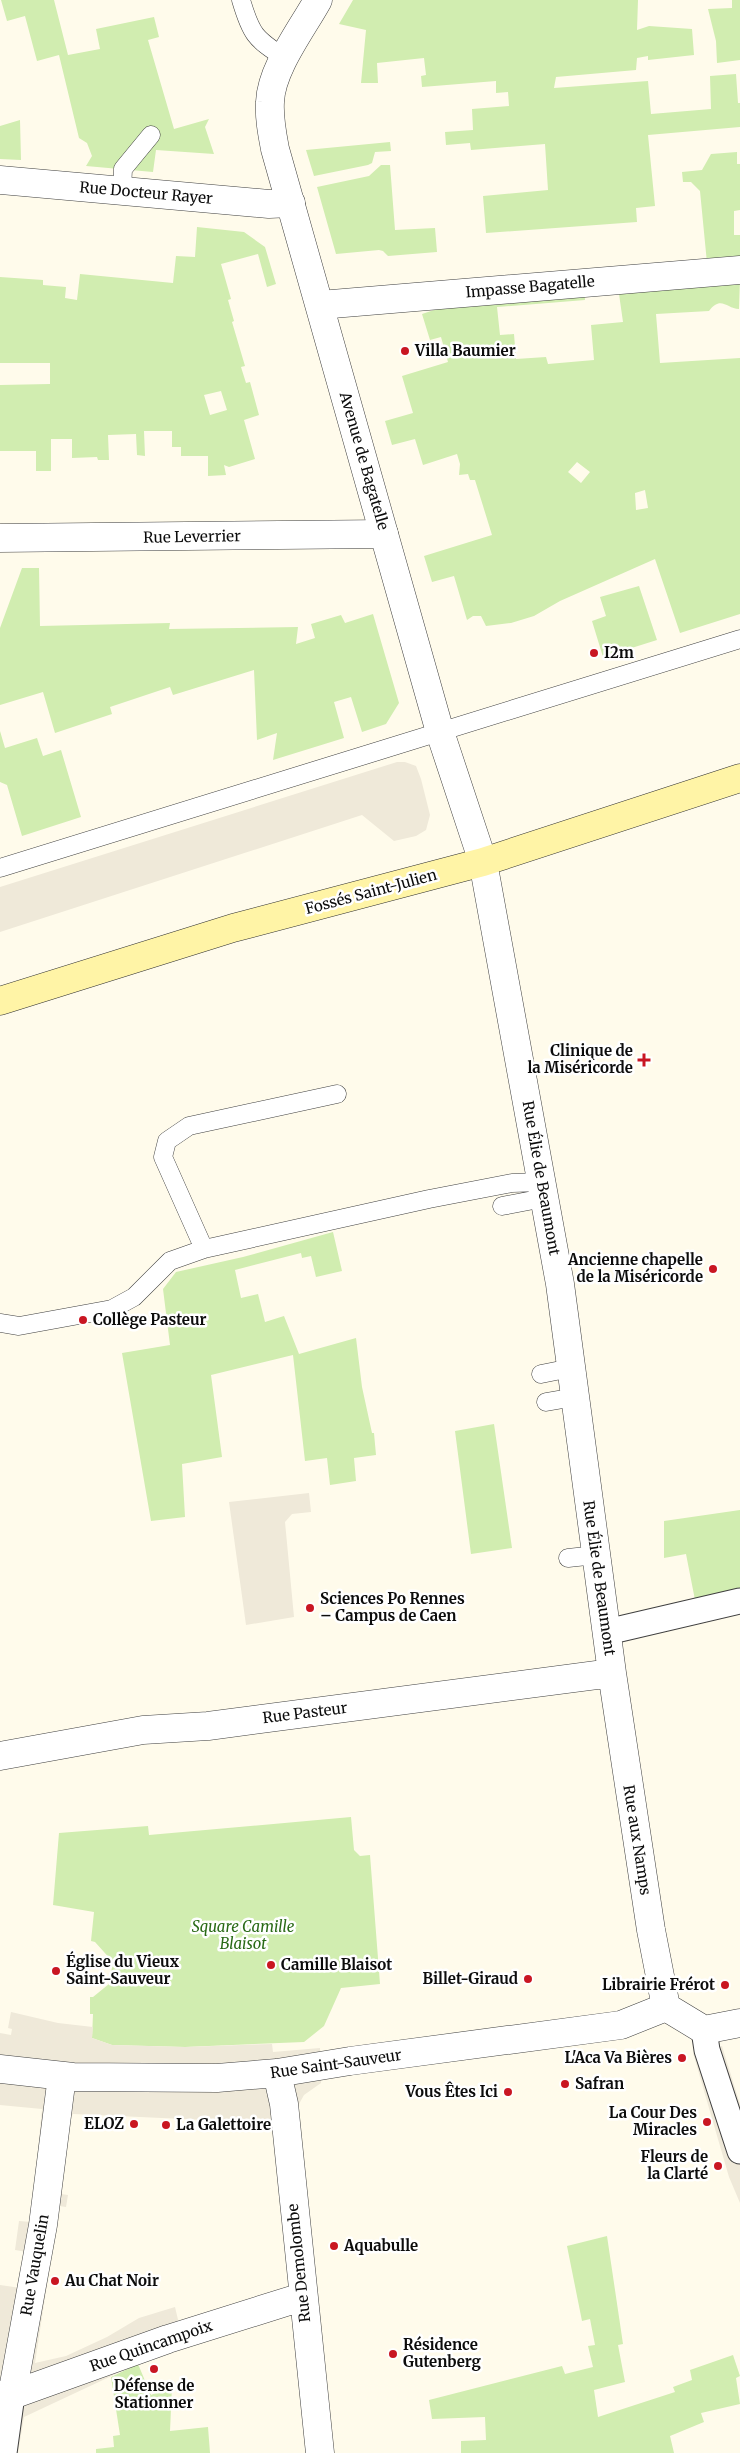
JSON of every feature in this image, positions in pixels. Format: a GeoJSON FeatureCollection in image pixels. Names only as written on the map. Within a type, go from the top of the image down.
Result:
{"type":"FeatureCollection","features":[{"type":"Feature","properties":{"kind":"main road","name":"Fossés Saint-Julien"},"geometry":{"type":"LineString","coordinates":[[0,1001],[233,928],[483,862],[740,778]]}},
{"type":"Feature","properties":{"kind":"street","name":"Avenue de Bagatelle"},"geometry":{"type":"LineString","coordinates":[[318,0],[277,72],[270,101],[275,148],[440,732],[483,862]]}},
{"type":"Feature","properties":{"kind":"street","name":"Rue Docteur Rayer"},"geometry":{"type":"LineString","coordinates":[[0,180],[268,204],[291,203]]}},
{"type":"Feature","properties":{"kind":"street","name":"Impasse Bagatelle"},"geometry":{"type":"LineString","coordinates":[[320,305],[740,270]]}},
{"type":"Feature","properties":{"kind":"street","name":"Rue Leverrier"},"geometry":{"type":"LineString","coordinates":[[0,538],[384,534]]}},
{"type":"Feature","properties":{"kind":"street","name":"Rue Élie de Beaumont"},"geometry":{"type":"LineString","coordinates":[[483,862],[560,1284],[612,1673]]}},
{"type":"Feature","properties":{"kind":"street"},"geometry":{"type":"LineString","coordinates":[[607,1632],[740,1601]]}},
{"type":"Feature","properties":{"kind":"street","name":"Rue Pasteur"},"geometry":{"type":"LineString","coordinates":[[0,1756],[143,1730],[208,1726],[612,1673]]}},
{"type":"Feature","properties":{"kind":"street","name":"Rue aux Namps"},"geometry":{"type":"LineString","coordinates":[[612,1673],[651,1930],[666,2007]]}},
{"type":"Feature","properties":{"kind":"street"},"geometry":{"type":"LineString","coordinates":[[666,2007],[704,2030],[740,2023]]}},
{"type":"Feature","properties":{"kind":"street","name":"Rue Saint-Sauveur"},"geometry":{"type":"LineString","coordinates":[[0,2069],[62,2076],[217,2078],[277,2073],[335,2063],[621,2025],[666,2007]]}},
{"type":"Feature","properties":{"kind":"street"},"geometry":{"type":"LineString","coordinates":[[704,2030],[707,2050],[740,2152]]}},
{"type":"Feature","properties":{"kind":"street","name":"Rue Demolombe"},"geometry":{"type":"LineString","coordinates":[[277,2073],[284,2104],[302,2297],[320,2453]]}},
{"type":"Feature","properties":{"kind":"street","name":"Rue Vauquelin"},"geometry":{"type":"LineString","coordinates":[[4,2453],[6,2395],[43,2225],[62,2076]]}},
{"type":"Feature","properties":{"kind":"street","name":"Rue Quincampoix"},"geometry":{"type":"LineString","coordinates":[[6,2395],[168,2339],[302,2297]]}},
{"type":"Feature","properties":{"kind":"lane"},"geometry":{"type":"LineString","coordinates":[[241,0],[248,27],[255,36],[285,58]]}},
{"type":"Feature","properties":{"kind":"lane"},"geometry":{"type":"LineString","coordinates":[[122,190],[123,169],[150,135]]}},
{"type":"Feature","properties":{"kind":"lane"},"geometry":{"type":"LineString","coordinates":[[0,868],[740,639]]}},
{"type":"Feature","properties":{"kind":"lane"},"geometry":{"type":"LineString","coordinates":[[204,1249],[162,1157],[168,1141],[188,1126],[337,1094]]}},
{"type":"Feature","properties":{"kind":"lane"},"geometry":{"type":"LineString","coordinates":[[0,1323],[20,1326],[112,1309],[134,1297],[170,1261],[204,1249],[429,1199],[512,1183],[543,1190]]}},
{"type":"Feature","properties":{"kind":"lane"},"geometry":{"type":"LineString","coordinates":[[502,1206],[543,1190]]}},
{"type":"Feature","properties":{"kind":"lane"},"geometry":{"type":"LineString","coordinates":[[541,1374],[571,1368]]}},
{"type":"Feature","properties":{"kind":"lane"},"geometry":{"type":"LineString","coordinates":[[546,1402],[575,1397]]}},
{"type":"Feature","properties":{"kind":"lane"},"geometry":{"type":"LineString","coordinates":[[568,1558],[596,1555]]}},
{"type":"Feature","properties":{"kind":"green space"},"geometry":{"type":"Polygon","coordinates":[[[1,0],[54,0],[68,55],[100,49],[96,29],[154,17],[159,37],[148,40],[174,129],[209,119],[205,127],[214,154],[156,150],[153,172],[86,166],[92,156],[87,143],[79,138],[59,55],[37,61],[25,16],[7,21],[1,0]]]}},
{"type":"Feature","properties":{"kind":"green space"},"geometry":{"type":"Polygon","coordinates":[[[353,0],[638,0],[637,30],[649,26],[692,29],[694,55],[648,60],[648,56],[637,58],[636,70],[556,77],[554,88],[648,81],[651,114],[711,109],[710,76],[736,74],[738,103],[740,103],[740,127],[648,135],[655,206],[636,208],[637,222],[486,233],[483,196],[548,190],[545,144],[471,150],[470,143],[446,145],[445,132],[473,130],[472,109],[509,106],[508,92],[496,93],[496,81],[422,87],[421,76],[426,75],[424,58],[377,63],[378,83],[361,83],[366,30],[339,24],[353,0]]]}},
{"type":"Feature","properties":{"kind":"green space"},"geometry":{"type":"Polygon","coordinates":[[[732,0],[740,0],[740,60],[717,63],[716,41],[708,9],[732,8],[732,0]]]}},
{"type":"Feature","properties":{"kind":"green space"},"geometry":{"type":"Polygon","coordinates":[[[20,120],[21,160],[0,159],[0,126],[20,120]]]}},
{"type":"Feature","properties":{"kind":"green space"},"geometry":{"type":"Polygon","coordinates":[[[390,142],[391,151],[375,152],[372,163],[368,165],[314,176],[306,150],[390,142]]]}},
{"type":"Feature","properties":{"kind":"green space"},"geometry":{"type":"Polygon","coordinates":[[[737,152],[737,164],[740,164],[740,210],[734,211],[734,235],[740,235],[740,261],[707,263],[700,191],[691,182],[683,182],[682,172],[702,170],[711,154],[737,152]]]}},
{"type":"Feature","properties":{"kind":"green space"},"geometry":{"type":"Polygon","coordinates":[[[381,165],[390,165],[395,230],[435,228],[437,252],[388,256],[379,250],[336,254],[317,187],[369,176],[381,165]]]}},
{"type":"Feature","properties":{"kind":"green space"},"geometry":{"type":"Polygon","coordinates":[[[197,227],[244,232],[265,247],[276,284],[267,287],[258,254],[221,264],[231,299],[228,300],[234,321],[232,322],[245,366],[241,367],[246,383],[250,382],[259,415],[244,420],[255,459],[229,467],[224,465],[226,475],[208,476],[208,456],[181,456],[181,447],[172,447],[172,431],[144,431],[145,456],[137,455],[136,434],[108,435],[109,460],[98,460],[97,457],[72,458],[72,439],[51,439],[51,471],[36,471],[36,451],[0,451],[0,385],[50,384],[50,363],[0,363],[0,277],[43,280],[43,285],[66,287],[65,298],[77,300],[80,274],[173,283],[176,256],[195,257],[197,227]],[[221,391],[204,395],[210,415],[227,410],[221,391]]]}},
{"type":"Feature","properties":{"kind":"green space"},"geometry":{"type":"Polygon","coordinates":[[[740,278],[739,309],[721,303],[713,306],[709,311],[656,314],[660,363],[740,358],[740,614],[680,633],[655,559],[560,601],[534,616],[511,623],[486,626],[481,616],[473,616],[467,620],[454,576],[432,582],[424,556],[492,535],[475,480],[470,480],[468,474],[459,475],[460,464],[457,454],[423,465],[415,439],[392,445],[385,421],[413,413],[402,376],[448,362],[441,337],[430,340],[422,314],[440,308],[584,290],[585,300],[497,307],[500,335],[514,334],[516,359],[546,357],[548,364],[594,360],[591,325],[623,322],[618,287],[740,278]],[[577,462],[568,472],[581,483],[590,472],[577,462]],[[645,490],[635,493],[636,510],[648,508],[645,490]]]}},
{"type":"Feature","properties":{"kind":"green space"},"geometry":{"type":"Polygon","coordinates":[[[22,568],[39,568],[40,626],[170,623],[169,629],[298,627],[296,644],[315,638],[311,624],[341,615],[345,623],[373,614],[399,703],[386,724],[362,732],[351,697],[334,702],[344,738],[273,760],[277,733],[257,740],[254,670],[173,695],[170,687],[110,707],[112,714],[55,733],[43,692],[0,705],[0,628],[22,568]]]}},
{"type":"Feature","properties":{"kind":"green space"},"geometry":{"type":"Polygon","coordinates":[[[639,586],[657,640],[603,657],[592,621],[606,616],[600,597],[639,586]]]}},
{"type":"Feature","properties":{"kind":"green space"},"geometry":{"type":"Polygon","coordinates":[[[0,731],[5,748],[37,738],[43,756],[61,750],[81,817],[22,836],[7,785],[0,782],[0,731]]]}},
{"type":"Feature","properties":{"kind":"green space"},"geometry":{"type":"Polygon","coordinates":[[[333,1232],[342,1271],[316,1277],[311,1256],[302,1258],[301,1253],[235,1270],[241,1298],[258,1294],[265,1322],[284,1316],[299,1354],[356,1338],[362,1387],[372,1433],[374,1433],[376,1455],[354,1458],[356,1481],[330,1485],[327,1458],[305,1461],[293,1355],[211,1375],[222,1457],[182,1464],[185,1517],[151,1521],[122,1353],[170,1345],[163,1289],[176,1272],[243,1257],[333,1232]]]}},
{"type":"Feature","properties":{"kind":"green space"},"geometry":{"type":"Polygon","coordinates":[[[494,1424],[512,1548],[471,1554],[455,1431],[494,1424]]]}},
{"type":"Feature","properties":{"kind":"green space"},"geometry":{"type":"Polygon","coordinates":[[[740,1510],[740,1588],[695,1600],[686,1554],[664,1558],[664,1521],[740,1510]]]}},
{"type":"Feature","properties":{"kind":"green space","name":"Square Camille Blaisot"},"geometry":{"type":"Polygon","coordinates":[[[351,1817],[354,1850],[360,1856],[370,1855],[380,1984],[341,1988],[324,2026],[304,2042],[185,2047],[112,2045],[92,2038],[93,2014],[90,2014],[90,1997],[93,1997],[109,1984],[113,1962],[95,1942],[91,1941],[94,1912],[53,1905],[59,1833],[148,1826],[149,1835],[351,1817]]]}},
{"type":"Feature","properties":{"kind":"green space"},"geometry":{"type":"Polygon","coordinates":[[[607,2236],[623,2344],[618,2345],[625,2382],[594,2390],[598,2417],[675,2392],[673,2387],[692,2380],[690,2370],[733,2355],[740,2376],[736,2378],[740,2404],[701,2413],[704,2422],[670,2436],[674,2453],[461,2453],[461,2441],[486,2440],[485,2417],[432,2419],[429,2400],[562,2366],[565,2374],[593,2367],[588,2346],[595,2345],[590,2319],[582,2321],[567,2246],[607,2236]]]}},
{"type":"Feature","properties":{"kind":"green space"},"geometry":{"type":"Polygon","coordinates":[[[138,2364],[151,2395],[172,2386],[170,2431],[208,2427],[210,2453],[96,2453],[96,2449],[114,2447],[113,2436],[120,2435],[111,2377],[138,2364]]]}},
{"type":"Feature","properties":{"kind":"shaded area"},"geometry":{"type":"Polygon","coordinates":[[[397,762],[405,762],[416,766],[421,779],[430,815],[426,830],[416,836],[394,841],[362,815],[0,932],[0,887],[397,762]]]}},
{"type":"Feature","properties":{"kind":"shaded area"},"geometry":{"type":"Polygon","coordinates":[[[309,1493],[311,1512],[292,1514],[285,1522],[294,1617],[246,1625],[229,1502],[309,1493]]]}},
{"type":"Feature","properties":{"kind":"shaded area"},"geometry":{"type":"Polygon","coordinates":[[[11,2012],[58,2023],[93,2027],[92,2038],[112,2045],[185,2047],[272,2044],[273,2052],[320,2048],[321,2083],[304,2095],[296,2115],[270,2115],[273,2130],[252,2128],[251,2122],[73,2114],[71,2116],[61,2194],[68,2195],[66,2207],[59,2206],[35,2363],[66,2356],[107,2337],[139,2318],[175,2307],[179,2324],[167,2350],[24,2417],[18,2453],[0,2453],[0,2285],[21,2288],[27,2252],[15,2250],[19,2221],[31,2222],[42,2109],[0,2105],[0,2033],[11,2035],[12,2029],[8,2028],[11,2012]]]}},
{"type":"Feature","properties":{"kind":"shaded area"},"geometry":{"type":"Polygon","coordinates":[[[722,2046],[740,2104],[740,2203],[729,2177],[693,2053],[722,2046]]]}},
{"type":"Feature","properties":{"kind":"place","name":"Villa Baumier"},"geometry":{"type":"Point","coordinates":[405,351]}},
{"type":"Feature","properties":{"kind":"place","name":"I2m"},"geometry":{"type":"Point","coordinates":[594,653]}},
{"type":"Feature","properties":{"kind":"place","name":"Clinique de la Miséricorde"},"geometry":{"type":"Point","coordinates":[644,1060]}},
{"type":"Feature","properties":{"kind":"place","name":"Ancienne chapelle de la Miséricorde"},"geometry":{"type":"Point","coordinates":[713,1269]}},
{"type":"Feature","properties":{"kind":"place","name":"Collège Pasteur"},"geometry":{"type":"Point","coordinates":[83,1320]}},
{"type":"Feature","properties":{"kind":"place","name":"Sciences Po Rennes – Campus de Caen"},"geometry":{"type":"Point","coordinates":[310,1608]}},
{"type":"Feature","properties":{"kind":"place","name":"Camille Blaisot"},"geometry":{"type":"Point","coordinates":[271,1965]}},
{"type":"Feature","properties":{"kind":"place","name":"Église du Vieux Saint-Sauveur"},"geometry":{"type":"Point","coordinates":[56,1971]}},
{"type":"Feature","properties":{"kind":"place","name":"Billet-Giraud"},"geometry":{"type":"Point","coordinates":[528,1979]}},
{"type":"Feature","properties":{"kind":"place","name":"Librairie Frérot"},"geometry":{"type":"Point","coordinates":[725,1985]}},
{"type":"Feature","properties":{"kind":"place","name":"L'Aca Va Bières"},"geometry":{"type":"Point","coordinates":[682,2058]}},
{"type":"Feature","properties":{"kind":"place","name":"Safran"},"geometry":{"type":"Point","coordinates":[565,2084]}},
{"type":"Feature","properties":{"kind":"place","name":"Vous Êtes Ici"},"geometry":{"type":"Point","coordinates":[508,2092]}},
{"type":"Feature","properties":{"kind":"place","name":"La Cour Des Miracles"},"geometry":{"type":"Point","coordinates":[707,2122]}},
{"type":"Feature","properties":{"kind":"place","name":"ELOZ"},"geometry":{"type":"Point","coordinates":[134,2124]}},
{"type":"Feature","properties":{"kind":"place","name":"La Galettoire"},"geometry":{"type":"Point","coordinates":[166,2125]}},
{"type":"Feature","properties":{"kind":"place","name":"Fleurs de la Clarté"},"geometry":{"type":"Point","coordinates":[718,2166]}},
{"type":"Feature","properties":{"kind":"place","name":"Aquabulle"},"geometry":{"type":"Point","coordinates":[334,2246]}},
{"type":"Feature","properties":{"kind":"place","name":"Au Chat Noir"},"geometry":{"type":"Point","coordinates":[55,2281]}},
{"type":"Feature","properties":{"kind":"place","name":"Résidence Gutenberg"},"geometry":{"type":"Point","coordinates":[393,2354]}},
{"type":"Feature","properties":{"kind":"place","name":"Défense de Stationner"},"geometry":{"type":"Point","coordinates":[154,2369]}}]}
